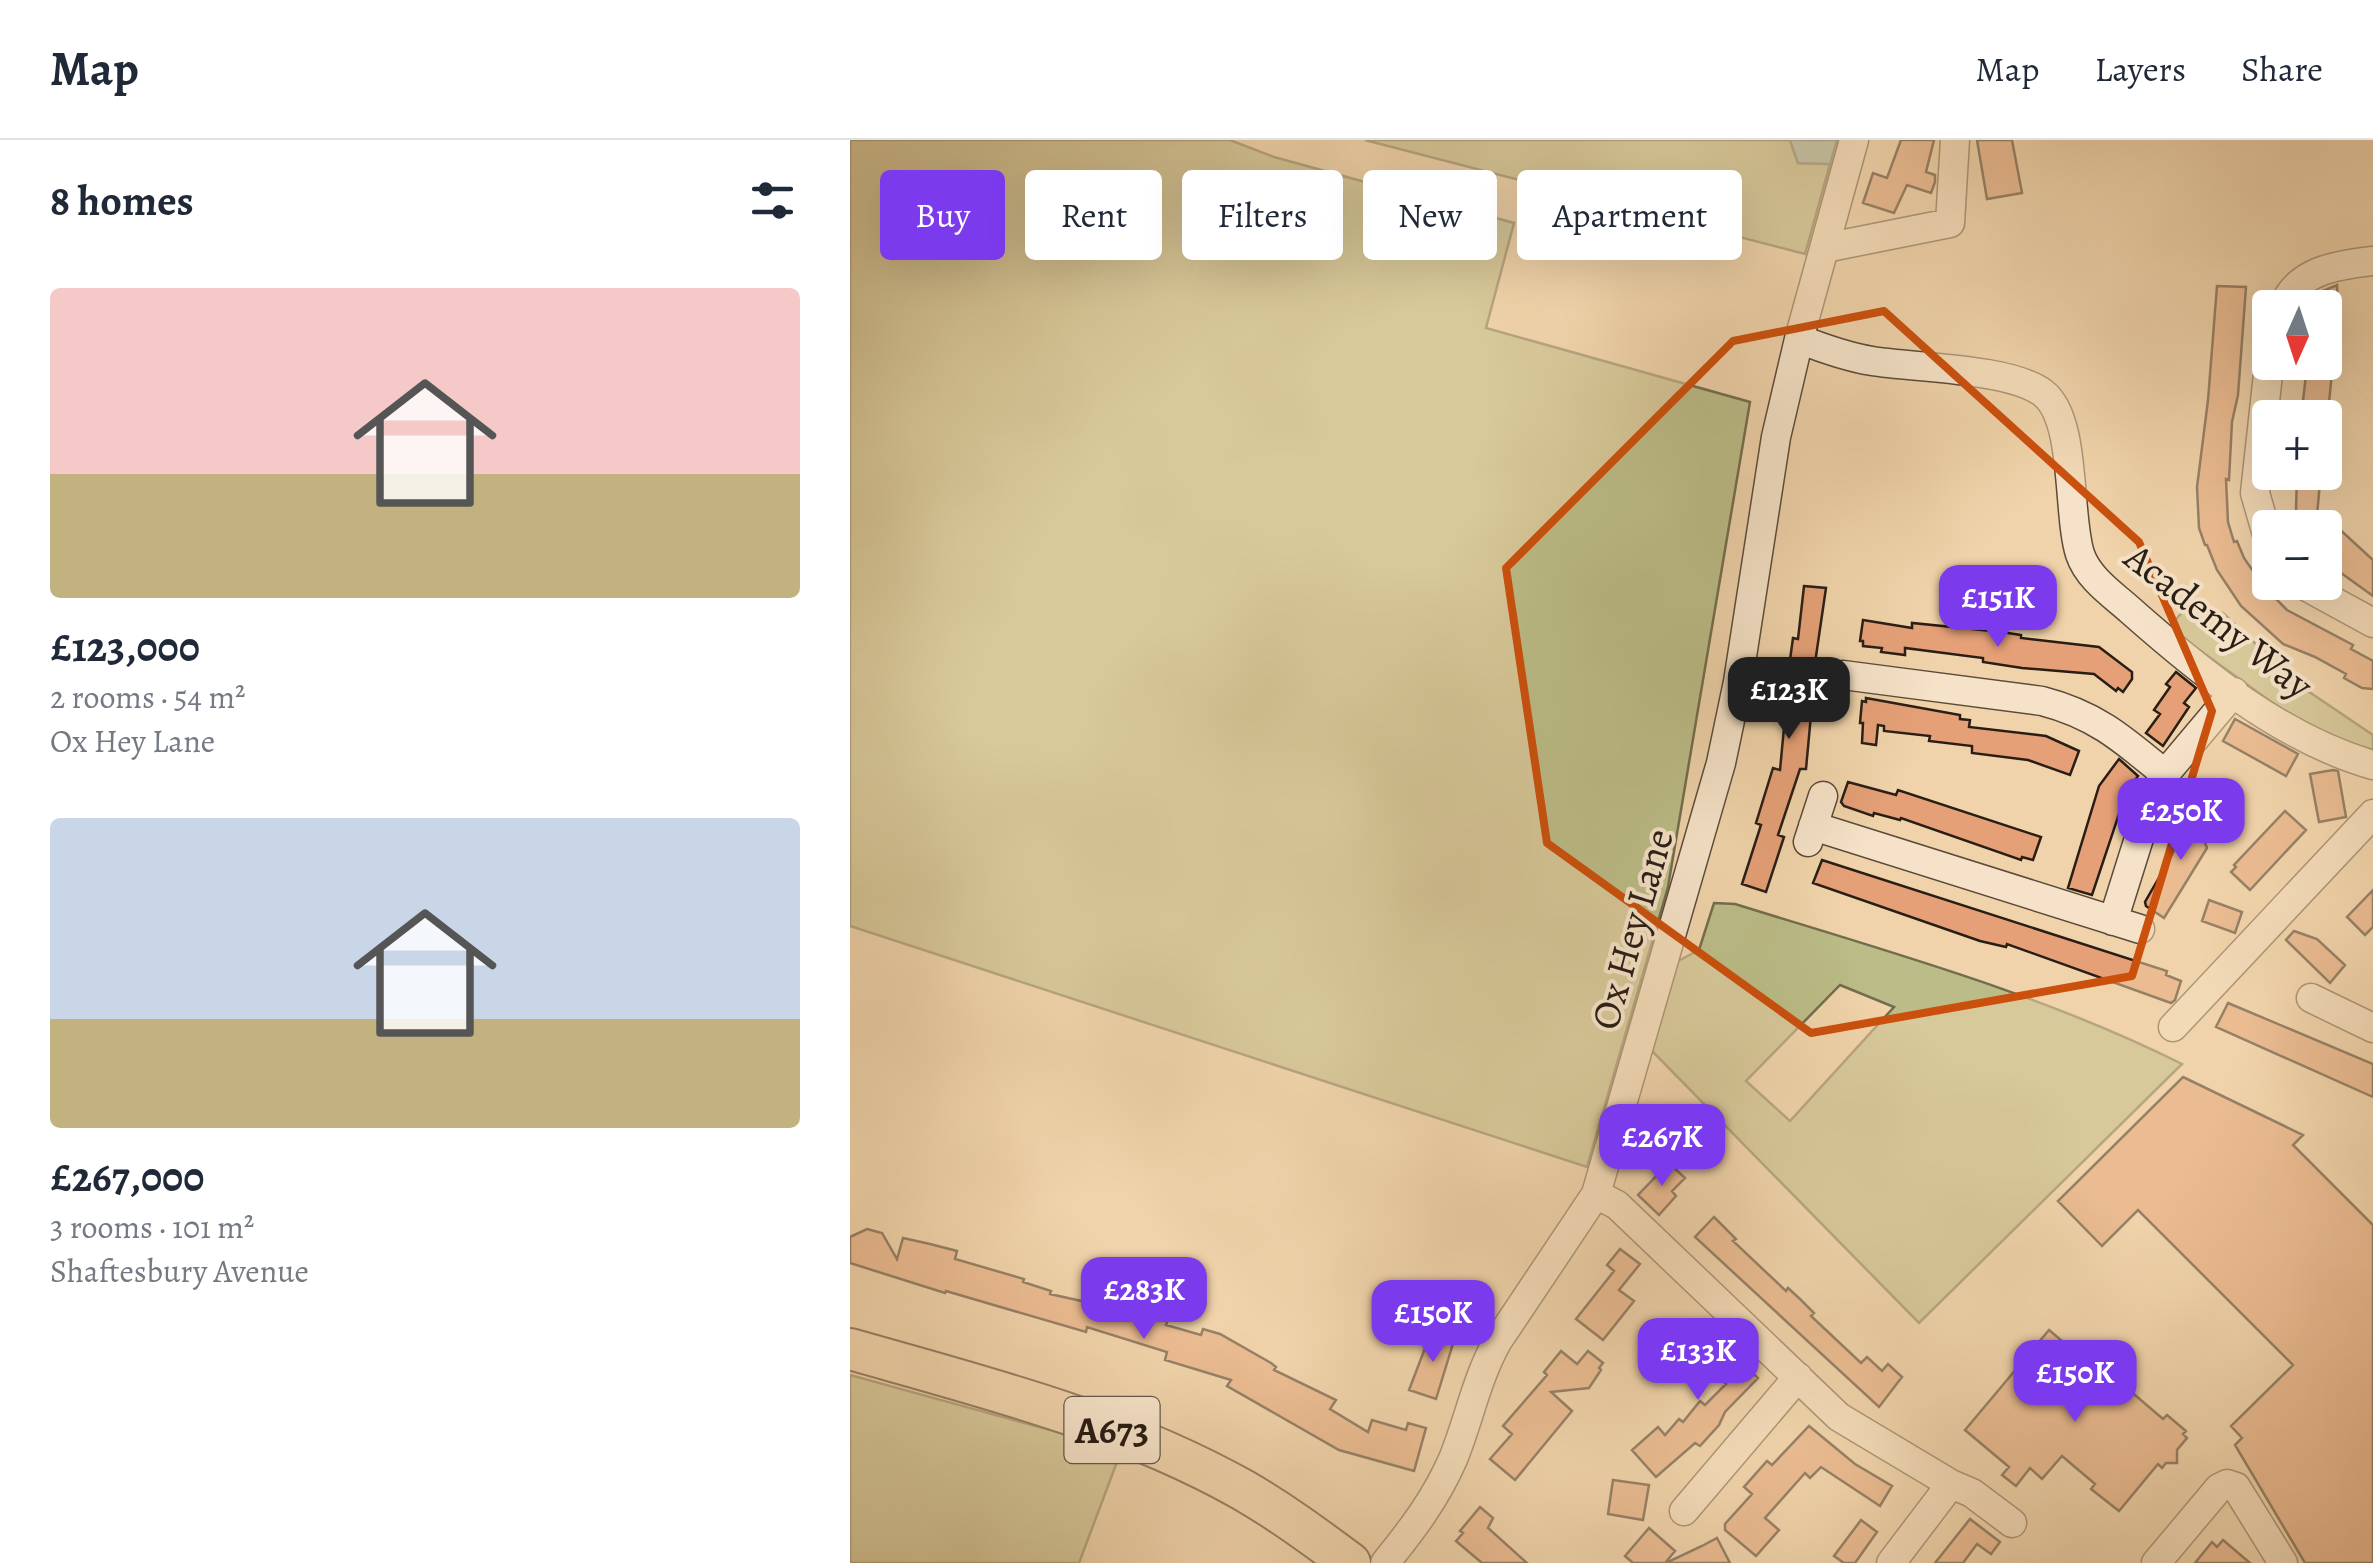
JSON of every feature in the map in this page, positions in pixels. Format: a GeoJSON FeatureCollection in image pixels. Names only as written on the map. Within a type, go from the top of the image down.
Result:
{"type":"FeatureCollection","features":[{"type":"Feature","properties":{"kind":"highway","name":"A673"},"geometry":{"type":"LineString","coordinates":[[850,1350],[1082,1417],[1169,1453],[1292,1520],[1350,1563]]}},
{"type":"Feature","properties":{"kind":"street","name":"Ox Hey Lane"},"geometry":{"type":"LineString","coordinates":[[1385,1563],[1438,1491],[1496,1342],[1596,1194],[1721,763],[1738,682],[1776,437],[1854,140]]}},
{"type":"Feature","properties":{"kind":"street"},"geometry":{"type":"LineString","coordinates":[[1822,257],[1950,223],[1955,140]]}},
{"type":"Feature","properties":{"kind":"street"},"geometry":{"type":"LineString","coordinates":[[2292,290],[2330,266],[2373,261]]}},
{"type":"Feature","properties":{"kind":"street","name":"Academy Way"},"geometry":{"type":"LineString","coordinates":[[1799,339],[1868,361],[2002,377],[2045,394],[2055,406],[2062,428],[2074,530],[2081,558],[2093,577],[2160,636],[2234,692],[2334,752],[2373,765]]}},
{"type":"Feature","properties":{"kind":"street"},"geometry":{"type":"LineString","coordinates":[[2260,510],[2255,492],[2267,380]]}},
{"type":"Feature","properties":{"kind":"street"},"geometry":{"type":"LineString","coordinates":[[2331,600],[2373,623]]}},
{"type":"Feature","properties":{"kind":"street"},"geometry":{"type":"LineString","coordinates":[[1843,674],[2070,708],[2116,733],[2164,774]]}},
{"type":"Feature","properties":{"kind":"street"},"geometry":{"type":"LineString","coordinates":[[2113,920],[2151,800],[2164,774],[2234,692]]}},
{"type":"Feature","properties":{"kind":"street"},"geometry":{"type":"LineString","coordinates":[[1823,796],[1811,834],[2140,929]]}},
{"type":"Feature","properties":{"kind":"street"},"geometry":{"type":"LineString","coordinates":[[2172,1027],[2373,814]]}},
{"type":"Feature","properties":{"kind":"street"},"geometry":{"type":"LineString","coordinates":[[2311,998],[2342,998],[2373,1028]]}},
{"type":"Feature","properties":{"kind":"street"},"geometry":{"type":"LineString","coordinates":[[1596,1194],[1617,1206],[1839,1417],[1972,1493],[2012,1524]]}},
{"type":"Feature","properties":{"kind":"street"},"geometry":{"type":"LineString","coordinates":[[1684,1510],[1798,1377]]}},
{"type":"Feature","properties":{"kind":"street"},"geometry":{"type":"LineString","coordinates":[[1891,1563],[1951,1484]]}},
{"type":"Feature","properties":{"kind":"street"},"geometry":{"type":"LineString","coordinates":[[2156,1563],[2219,1488],[2227,1484],[2236,1487],[2284,1563]]}},
{"type":"Feature","properties":{"kind":"highlighted area"},"geometry":{"type":"Polygon","coordinates":[[[1884,311],[2139,542],[2212,711],[2132,976],[1811,1033],[1547,843],[1506,568],[1733,341],[1884,311]]]}},
{"type":"Feature","properties":{"kind":"green space"},"geometry":{"type":"Polygon","coordinates":[[[850,140],[1230,140],[1321,170],[1182,170],[1182,260],[1343,260],[1343,176],[1363,181],[1363,260],[1497,260],[1497,218],[1514,223],[1486,328],[1750,402],[1668,887],[1587,1167],[850,926],[850,140]]]}},
{"type":"Feature","properties":{"kind":"green space"},"geometry":{"type":"Polygon","coordinates":[[[1365,140],[1790,140],[1798,163],[1830,164],[1805,254],[1742,238],[1742,170],[1517,170],[1517,179],[1497,174],[1497,170],[1481,170],[1365,140]]]}},
{"type":"Feature","properties":{"kind":"green space"},"geometry":{"type":"Polygon","coordinates":[[[2183,611],[2223,613],[2299,685],[2373,735],[2373,753],[2318,732],[2169,628],[2183,611]]]}},
{"type":"Feature","properties":{"kind":"green space"},"geometry":{"type":"Polygon","coordinates":[[[1714,903],[1735,904],[2018,995],[2182,1064],[1919,1323],[1650,1049],[1678,961],[1699,950],[1714,903]],[[1840,985],[1746,1081],[1790,1121],[1894,1007],[1840,985]]]}},
{"type":"Feature","properties":{"kind":"green space"},"geometry":{"type":"Polygon","coordinates":[[[850,1375],[1086,1440],[1120,1454],[1079,1563],[850,1563],[850,1375]]]}},
{"type":"Feature","properties":{"kind":"shaded area"},"geometry":{"type":"Polygon","coordinates":[[[1790,140],[1837,140],[1830,164],[1798,163],[1790,140]]]}},
{"type":"Feature","properties":{"kind":"building"},"geometry":{"type":"Polygon","coordinates":[[[1901,140],[1934,140],[1926,172],[1935,175],[1931,193],[1907,185],[1894,213],[1863,203],[1873,173],[1887,178],[1901,140]]]}},
{"type":"Feature","properties":{"kind":"building"},"geometry":{"type":"Polygon","coordinates":[[[1977,140],[2012,140],[2022,193],[1987,199],[1977,140]]]}},
{"type":"Feature","properties":{"kind":"building"},"geometry":{"type":"Polygon","coordinates":[[[2217,286],[2246,287],[2238,395],[2232,422],[2229,480],[2226,479],[2228,522],[2234,542],[2237,541],[2252,570],[2252,600],[2277,600],[2287,610],[2353,645],[2351,649],[2373,661],[2373,689],[2362,688],[2344,678],[2346,674],[2283,644],[2241,606],[2217,570],[2199,528],[2197,487],[2217,286]]]}},
{"type":"Feature","properties":{"kind":"building"},"geometry":{"type":"Polygon","coordinates":[[[2305,380],[2331,380],[2329,400],[2303,400],[2305,380]]]}},
{"type":"Feature","properties":{"kind":"building"},"geometry":{"type":"Polygon","coordinates":[[[2297,490],[2319,490],[2317,510],[2296,510],[2297,490]]]}},
{"type":"Feature","properties":{"kind":"building"},"geometry":{"type":"Polygon","coordinates":[[[2342,532],[2373,560],[2373,596],[2342,574],[2342,532]]]}},
{"type":"Feature","properties":{"kind":"building"},"geometry":{"type":"Polygon","coordinates":[[[1804,586],[1826,588],[1809,704],[1806,769],[1800,769],[1778,835],[1784,837],[1766,892],[1742,884],[1761,825],[1756,823],[1773,768],[1780,770],[1785,696],[1793,638],[1798,639],[1804,586]]]}},
{"type":"Feature","properties":{"kind":"building"},"geometry":{"type":"Polygon","coordinates":[[[1863,620],[1912,628],[1912,623],[2002,632],[2021,638],[2099,647],[2132,672],[2132,679],[2123,692],[2094,674],[2022,668],[1983,662],[1983,658],[1905,648],[1905,655],[1881,652],[1882,648],[1863,646],[1860,641],[1863,620]]]}},
{"type":"Feature","properties":{"kind":"building"},"geometry":{"type":"Polygon","coordinates":[[[2176,672],[2196,688],[2184,703],[2189,707],[2163,746],[2146,733],[2160,714],[2154,710],[2176,672]]]}},
{"type":"Feature","properties":{"kind":"building"},"geometry":{"type":"Polygon","coordinates":[[[1866,698],[1960,715],[1960,719],[1970,720],[1969,727],[2046,736],[2079,751],[2070,775],[2028,760],[1972,753],[1972,746],[1929,741],[1930,736],[1884,731],[1884,726],[1878,725],[1876,745],[1862,743],[1860,723],[1862,701],[1866,702],[1866,698]]]}},
{"type":"Feature","properties":{"kind":"building"},"geometry":{"type":"Polygon","coordinates":[[[2235,719],[2298,754],[2286,776],[2223,741],[2235,719]]]}},
{"type":"Feature","properties":{"kind":"building"},"geometry":{"type":"Polygon","coordinates":[[[2119,759],[2138,776],[2126,793],[2092,895],[2068,888],[2099,786],[2119,759]]]}},
{"type":"Feature","properties":{"kind":"building"},"geometry":{"type":"Polygon","coordinates":[[[2338,771],[2346,817],[2319,822],[2310,774],[2338,771]]]}},
{"type":"Feature","properties":{"kind":"building"},"geometry":{"type":"Polygon","coordinates":[[[1848,782],[1896,795],[1898,790],[2041,837],[2033,860],[2021,860],[1901,818],[1874,813],[1873,816],[1844,806],[1841,802],[1848,782]]]}},
{"type":"Feature","properties":{"kind":"building"},"geometry":{"type":"Polygon","coordinates":[[[2192,808],[2215,821],[2204,840],[2207,848],[2164,918],[2145,902],[2172,855],[2192,808]]]}},
{"type":"Feature","properties":{"kind":"building"},"geometry":{"type":"Polygon","coordinates":[[[2285,811],[2306,830],[2250,890],[2231,872],[2234,865],[2285,811]]]}},
{"type":"Feature","properties":{"kind":"building"},"geometry":{"type":"Polygon","coordinates":[[[1822,860],[2167,971],[2166,975],[2181,981],[2175,1000],[2171,1003],[2007,944],[2006,947],[1980,941],[1813,883],[1822,860]]]}},
{"type":"Feature","properties":{"kind":"building"},"geometry":{"type":"Polygon","coordinates":[[[2373,890],[2373,927],[2365,935],[2347,917],[2373,890]]]}},
{"type":"Feature","properties":{"kind":"building"},"geometry":{"type":"Polygon","coordinates":[[[2209,900],[2242,912],[2235,933],[2202,921],[2209,900]]]}},
{"type":"Feature","properties":{"kind":"building"},"geometry":{"type":"Polygon","coordinates":[[[2294,931],[2317,939],[2345,965],[2330,983],[2286,940],[2294,931]]]}},
{"type":"Feature","properties":{"kind":"building"},"geometry":{"type":"Polygon","coordinates":[[[2228,1003],[2373,1064],[2373,1097],[2216,1027],[2228,1003]]]}},
{"type":"Feature","properties":{"kind":"building"},"geometry":{"type":"Polygon","coordinates":[[[2183,1077],[2303,1135],[2293,1145],[2373,1225],[2373,1563],[2305,1563],[2235,1445],[2242,1438],[2231,1426],[2293,1365],[2138,1210],[2102,1246],[2058,1201],[2183,1077]]]}},
{"type":"Feature","properties":{"kind":"building"},"geometry":{"type":"Polygon","coordinates":[[[1701,1110],[1717,1125],[1685,1158],[1669,1143],[1701,1110]]]}},
{"type":"Feature","properties":{"kind":"building"},"geometry":{"type":"Polygon","coordinates":[[[1669,1163],[1685,1178],[1672,1191],[1676,1196],[1659,1215],[1638,1195],[1669,1163]]]}},
{"type":"Feature","properties":{"kind":"building"},"geometry":{"type":"Polygon","coordinates":[[[1714,1217],[1736,1239],[1733,1241],[1786,1291],[1788,1288],[1800,1299],[1814,1313],[1811,1316],[1861,1363],[1867,1357],[1882,1371],[1888,1364],[1902,1377],[1879,1407],[1695,1237],[1714,1217]]]}},
{"type":"Feature","properties":{"kind":"building"},"geometry":{"type":"Polygon","coordinates":[[[867,1229],[882,1233],[897,1259],[903,1238],[930,1244],[957,1251],[955,1259],[1024,1279],[1023,1282],[1051,1291],[1050,1294],[1104,1306],[1107,1294],[1160,1311],[1158,1317],[1168,1320],[1166,1325],[1201,1335],[1203,1329],[1220,1334],[1271,1363],[1276,1367],[1274,1370],[1336,1400],[1330,1409],[1368,1432],[1372,1420],[1406,1430],[1408,1423],[1426,1428],[1414,1471],[1339,1450],[1227,1386],[1231,1380],[1165,1360],[1167,1352],[1087,1327],[1086,1332],[945,1293],[850,1263],[850,1237],[867,1229]]]}},
{"type":"Feature","properties":{"kind":"building"},"geometry":{"type":"Polygon","coordinates":[[[1620,1249],[1640,1264],[1619,1290],[1634,1301],[1603,1340],[1576,1319],[1614,1271],[1607,1265],[1620,1249]]]}},
{"type":"Feature","properties":{"kind":"building"},"geometry":{"type":"Polygon","coordinates":[[[1698,1320],[1758,1378],[1725,1412],[1700,1446],[1695,1443],[1656,1477],[1632,1450],[1658,1427],[1665,1435],[1679,1419],[1683,1422],[1700,1401],[1705,1405],[1726,1384],[1680,1340],[1698,1320]]]}},
{"type":"Feature","properties":{"kind":"building"},"geometry":{"type":"Polygon","coordinates":[[[1432,1330],[1455,1337],[1436,1399],[1409,1390],[1432,1330]]]}},
{"type":"Feature","properties":{"kind":"building"},"geometry":{"type":"Polygon","coordinates":[[[2049,1330],[2121,1397],[2128,1389],[2163,1419],[2167,1415],[2186,1431],[2183,1434],[2187,1438],[2177,1450],[2177,1463],[2166,1463],[2162,1468],[2158,1464],[2119,1511],[2091,1489],[2095,1484],[2062,1456],[2042,1479],[2030,1468],[2016,1486],[2002,1475],[2009,1467],[1965,1430],[2049,1330]]]}},
{"type":"Feature","properties":{"kind":"building"},"geometry":{"type":"Polygon","coordinates":[[[1561,1351],[1577,1364],[1588,1351],[1603,1363],[1601,1370],[1589,1388],[1551,1392],[1572,1411],[1515,1480],[1490,1459],[1512,1434],[1503,1426],[1547,1375],[1544,1372],[1561,1351]]]}},
{"type":"Feature","properties":{"kind":"building"},"geometry":{"type":"Polygon","coordinates":[[[1809,1426],[1855,1464],[1892,1486],[1880,1506],[1821,1467],[1810,1478],[1805,1473],[1765,1518],[1779,1530],[1756,1556],[1725,1530],[1725,1524],[1752,1494],[1744,1487],[1767,1461],[1772,1465],[1809,1426]]]}},
{"type":"Feature","properties":{"kind":"building"},"geometry":{"type":"Polygon","coordinates":[[[1613,1480],[1649,1485],[1643,1520],[1608,1514],[1613,1480]]]}},
{"type":"Feature","properties":{"kind":"building"},"geometry":{"type":"Polygon","coordinates":[[[1480,1507],[1493,1518],[1488,1528],[1527,1563],[1482,1563],[1456,1541],[1480,1507]]]}},
{"type":"Feature","properties":{"kind":"building"},"geometry":{"type":"Polygon","coordinates":[[[1970,1519],[2000,1542],[1991,1554],[1977,1544],[1963,1563],[1935,1563],[1970,1519]]]}},
{"type":"Feature","properties":{"kind":"building"},"geometry":{"type":"Polygon","coordinates":[[[1861,1520],[1877,1532],[1855,1563],[1844,1563],[1834,1556],[1861,1520]]]}},
{"type":"Feature","properties":{"kind":"building"},"geometry":{"type":"Polygon","coordinates":[[[1649,1528],[1675,1551],[1665,1563],[1633,1563],[1625,1556],[1649,1528]]]}},
{"type":"Feature","properties":{"kind":"building"},"geometry":{"type":"Polygon","coordinates":[[[1717,1538],[1730,1563],[1666,1563],[1702,1546],[1717,1538]]]}},
{"type":"Feature","properties":{"kind":"building"},"geometry":{"type":"Polygon","coordinates":[[[2223,1540],[2250,1563],[2195,1563],[2212,1542],[2217,1547],[2223,1540]]]}}]}
